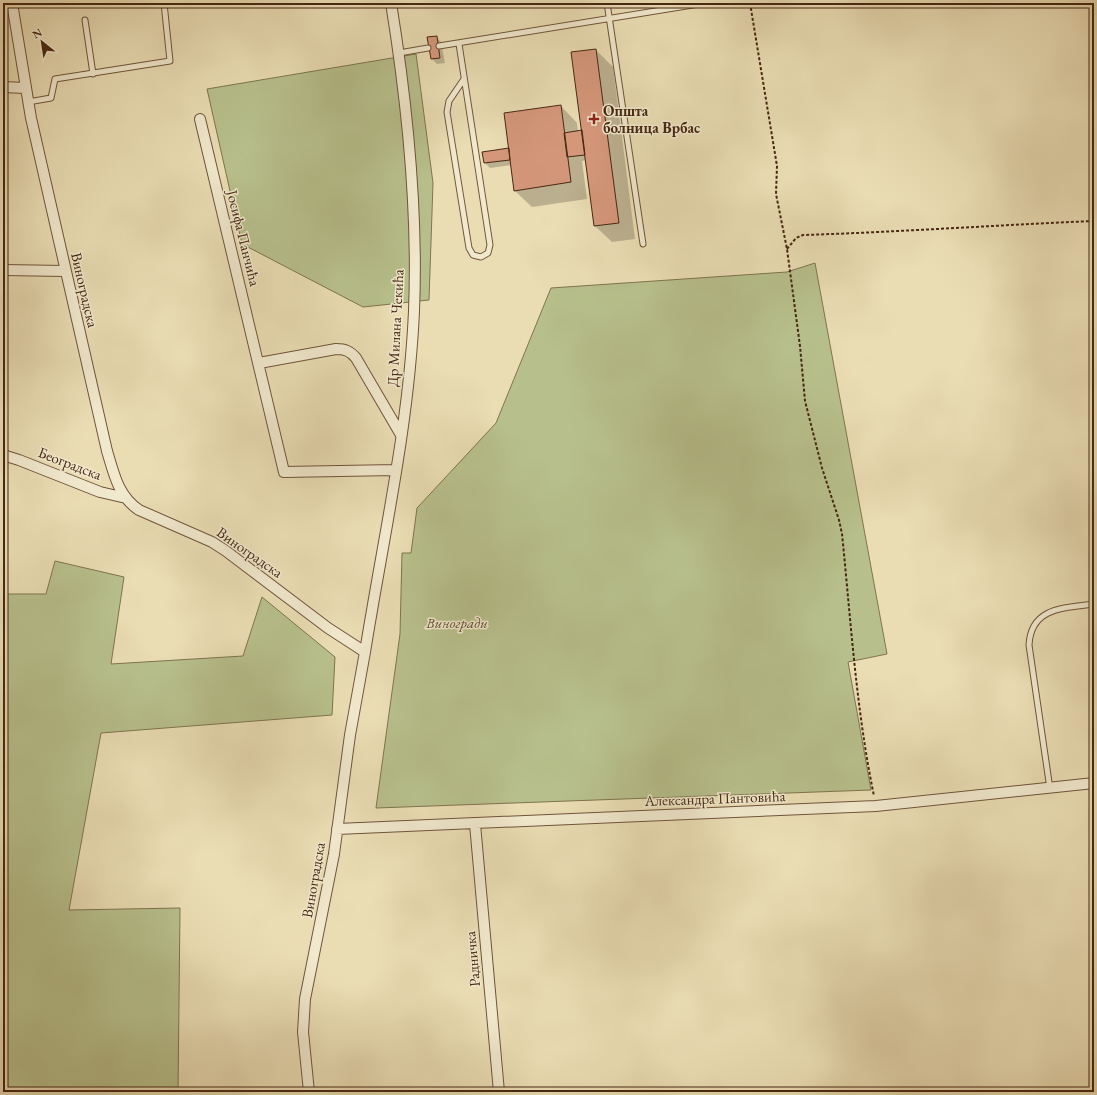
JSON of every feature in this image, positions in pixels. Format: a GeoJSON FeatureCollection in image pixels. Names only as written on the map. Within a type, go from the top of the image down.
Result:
{"type":"FeatureCollection","features":[{"type":"Feature","properties":{"kind":"street","name":"Виноградска"},"geometry":{"type":"LineString","coordinates":[[12,3],[28,102],[65,271],[107,451],[117,484],[126,498],[139,510],[212,542],[328,628],[365,652],[350,735],[336,829],[334,854],[303,1014],[308,1092]]}},
{"type":"Feature","properties":{"kind":"street","name":"Др Милана Чекића"},"geometry":{"type":"LineString","coordinates":[[365,652],[401,435],[411,353],[414,303],[411,183],[399,53],[391,3]]}},
{"type":"Feature","properties":{"kind":"street"},"geometry":{"type":"LineString","coordinates":[[3,87],[25,88]]}},
{"type":"Feature","properties":{"kind":"street","name":"Јосифа Панчића"},"geometry":{"type":"LineString","coordinates":[[200,119],[284,472],[395,470]]}},
{"type":"Feature","properties":{"kind":"street"},"geometry":{"type":"LineString","coordinates":[[3,270],[65,271]]}},
{"type":"Feature","properties":{"kind":"street"},"geometry":{"type":"LineString","coordinates":[[259,363],[343,349],[350,352],[356,358],[401,435]]}},
{"type":"Feature","properties":{"kind":"street","name":"Београдска"},"geometry":{"type":"LineString","coordinates":[[3,455],[100,492],[126,498]]}},
{"type":"Feature","properties":{"kind":"street","name":"Александра Пантовића"},"geometry":{"type":"LineString","coordinates":[[336,829],[876,806],[1050,789],[1094,783]]}},
{"type":"Feature","properties":{"kind":"street","name":"Радничка"},"geometry":{"type":"LineString","coordinates":[[475,824],[499,1092]]}},
{"type":"Feature","properties":{"kind":"lane"},"geometry":{"type":"LineString","coordinates":[[28,102],[51,98],[55,78],[93,74],[170,61],[164,3]]}},
{"type":"Feature","properties":{"kind":"lane"},"geometry":{"type":"LineString","coordinates":[[607,3],[643,244]]}},
{"type":"Feature","properties":{"kind":"lane"},"geometry":{"type":"LineString","coordinates":[[439,46],[459,44],[705,3]]}},
{"type":"Feature","properties":{"kind":"lane"},"geometry":{"type":"LineString","coordinates":[[85,20],[93,74]]}},
{"type":"Feature","properties":{"kind":"lane"},"geometry":{"type":"LineString","coordinates":[[459,44],[490,247],[486,255],[480,257],[473,255],[469,248],[447,112],[449,102],[464,79]]}},
{"type":"Feature","properties":{"kind":"lane"},"geometry":{"type":"LineString","coordinates":[[399,53],[428,48]]}},
{"type":"Feature","properties":{"kind":"lane"},"geometry":{"type":"LineString","coordinates":[[1050,789],[1029,645],[1030,632],[1037,621],[1053,611],[1094,604]]}},
{"type":"Feature","properties":{"kind":"path"},"geometry":{"type":"LineString","coordinates":[[750,3],[777,166],[776,194],[787,249],[800,346],[805,400],[812,434],[842,534],[860,719],[864,748],[876,806]]}},
{"type":"Feature","properties":{"kind":"path"},"geometry":{"type":"LineString","coordinates":[[787,249],[796,238],[803,235],[917,231],[1019,224],[1094,221]]}},
{"type":"Feature","properties":{"kind":"green space"},"geometry":{"type":"Polygon","coordinates":[[[416,54],[433,183],[429,300],[363,307],[242,244],[207,89],[416,54]]]}},
{"type":"Feature","properties":{"kind":"green space","name":"Виногради"},"geometry":{"type":"Polygon","coordinates":[[[815,263],[887,654],[848,662],[871,790],[376,808],[400,634],[402,553],[411,553],[417,508],[496,423],[551,288],[787,272],[815,263]]]}},
{"type":"Feature","properties":{"kind":"green space"},"geometry":{"type":"Polygon","coordinates":[[[55,561],[124,577],[111,664],[243,656],[262,597],[335,657],[332,715],[101,733],[69,910],[180,908],[178,1092],[3,1092],[3,594],[46,594],[55,561]]]}},
{"type":"Feature","properties":{"kind":"building"},"geometry":{"type":"Polygon","coordinates":[[[437,36],[440,58],[431,59],[427,37],[437,36]]]}},
{"type":"Feature","properties":{"kind":"building"},"geometry":{"type":"Polygon","coordinates":[[[596,49],[619,223],[594,226],[571,52],[596,49]]]}},
{"type":"Feature","properties":{"kind":"building"},"geometry":{"type":"Polygon","coordinates":[[[561,105],[571,182],[514,191],[504,113],[561,105]]]}},
{"type":"Feature","properties":{"kind":"building"},"geometry":{"type":"Polygon","coordinates":[[[582,130],[585,155],[567,157],[564,133],[582,130]]]}},
{"type":"Feature","properties":{"kind":"building"},"geometry":{"type":"Polygon","coordinates":[[[509,148],[510,160],[484,163],[482,152],[509,148]]]}},
{"type":"Feature","properties":{"kind":"place","name":"Општа болница Врбас"},"geometry":{"type":"Point","coordinates":[594,119]}}]}
